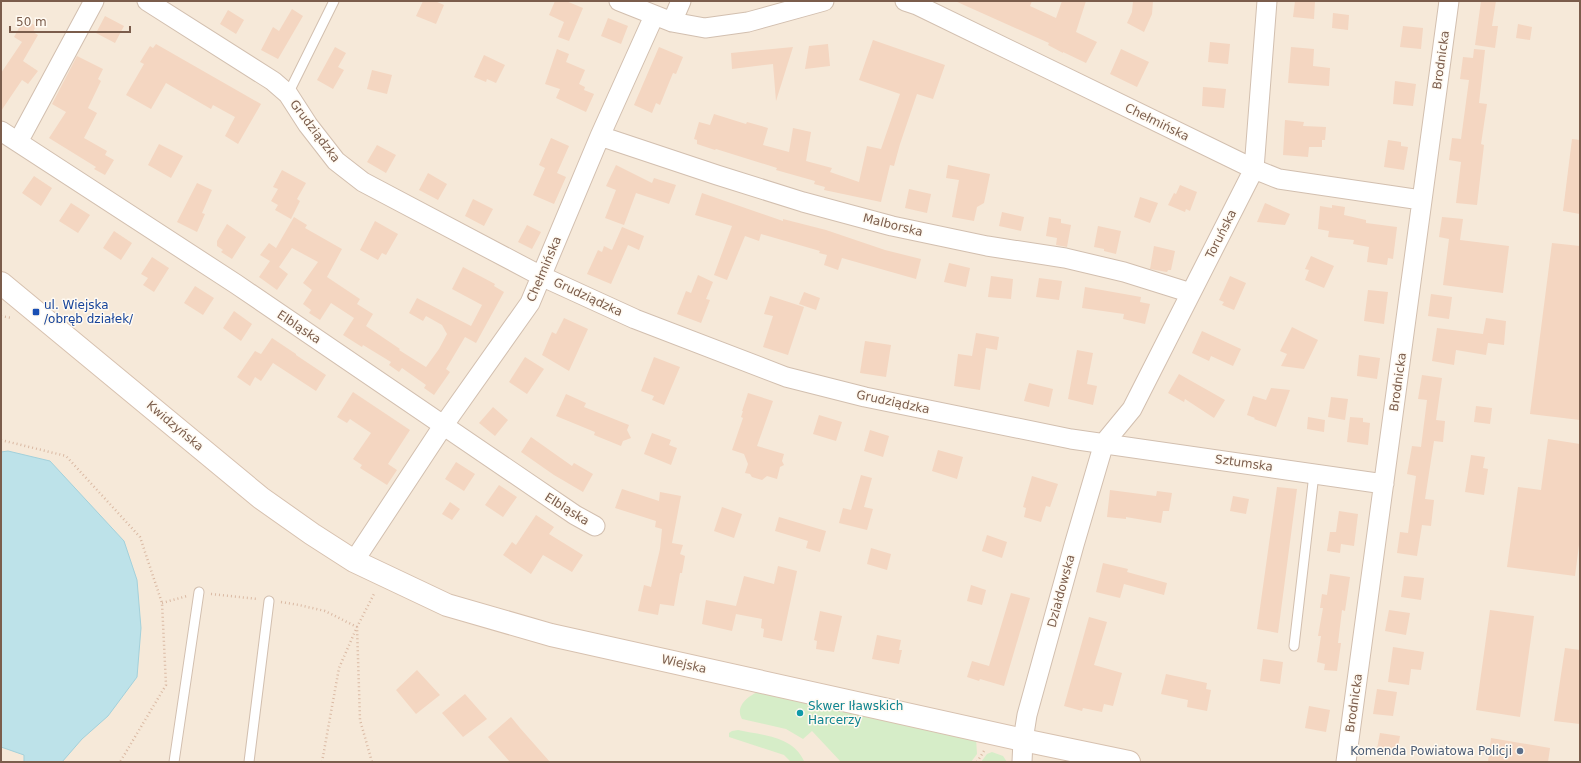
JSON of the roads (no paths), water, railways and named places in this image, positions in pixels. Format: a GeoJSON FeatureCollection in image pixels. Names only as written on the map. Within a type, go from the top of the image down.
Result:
{"type":"FeatureCollection","features":[{"type":"Feature","properties":{"kind":"street"},"geometry":{"type":"LineString","coordinates":[[18,142],[94,1]]}},
{"type":"Feature","properties":{"kind":"street","name":"Grudziądzka"},"geometry":{"type":"LineString","coordinates":[[147,1],[273,81],[288,94],[308,125],[336,161],[363,182],[541,276],[635,319],[786,377],[865,397],[1071,439],[1104,443]]}},
{"type":"Feature","properties":{"kind":"street"},"geometry":{"type":"LineString","coordinates":[[619,1],[672,22],[705,28],[748,22],[824,1]]}},
{"type":"Feature","properties":{"kind":"street"},"geometry":{"type":"LineString","coordinates":[[672,22],[682,1]]}},
{"type":"Feature","properties":{"kind":"street","name":"Chełmińska"},"geometry":{"type":"LineString","coordinates":[[906,1],[1254,169],[1279,178],[1421,200]]}},
{"type":"Feature","properties":{"kind":"street","name":"Toruńska"},"geometry":{"type":"LineString","coordinates":[[1104,443],[1132,409],[1254,169],[1267,1]]}},
{"type":"Feature","properties":{"kind":"street","name":"Brodnicka"},"geometry":{"type":"LineString","coordinates":[[1346,762],[1449,1]]}},
{"type":"Feature","properties":{"kind":"street","name":"Chełmińska"},"geometry":{"type":"LineString","coordinates":[[354,561],[443,426],[530,303],[600,136],[654,16]]}},
{"type":"Feature","properties":{"kind":"street","name":"Elbląska"},"geometry":{"type":"LineString","coordinates":[[1,131],[236,284],[575,515],[595,526]]}},
{"type":"Feature","properties":{"kind":"street","name":"Malborska"},"geometry":{"type":"LineString","coordinates":[[600,136],[789,198],[892,226],[987,246],[1065,258],[1124,272],[1191,293]]}},
{"type":"Feature","properties":{"kind":"street","name":"Kwidzyńska"},"geometry":{"type":"LineString","coordinates":[[1,283],[261,498],[312,534],[354,561]]}},
{"type":"Feature","properties":{"kind":"street","name":"Sztumska"},"geometry":{"type":"LineString","coordinates":[[1104,443],[1384,484]]}},
{"type":"Feature","properties":{"kind":"street","name":"Działdowska"},"geometry":{"type":"LineString","coordinates":[[1022,762],[1023,740],[1038,676],[1104,443]]}},
{"type":"Feature","properties":{"kind":"street","name":"Wiejska"},"geometry":{"type":"LineString","coordinates":[[354,561],[447,605],[551,635],[1023,740],[1129,762]]}},
{"type":"Feature","properties":{"kind":"lane"},"geometry":{"type":"LineString","coordinates":[[288,94],[334,1]]}},
{"type":"Feature","properties":{"kind":"lane"},"geometry":{"type":"LineString","coordinates":[[1294,646],[1314,474]]}},
{"type":"Feature","properties":{"kind":"lane"},"geometry":{"type":"LineString","coordinates":[[174,762],[199,592]]}},
{"type":"Feature","properties":{"kind":"lane"},"geometry":{"type":"LineString","coordinates":[[249,762],[269,601]]}},
{"type":"Feature","properties":{"kind":"water"},"geometry":{"type":"Polygon","coordinates":[[[8,451],[50,461],[124,541],[137,580],[141,628],[137,677],[108,716],[82,739],[62,762],[24,762],[24,755],[1,747],[1,452],[8,451]]]}},
{"type":"Feature","properties":{"kind":"place","name":"ul. Wiejska /obręb działek/"},"geometry":{"type":"Point","coordinates":[36,312]}},
{"type":"Feature","properties":{"kind":"place","name":"Skwer Iławskich Harcerzy"},"geometry":{"type":"Point","coordinates":[800,713]}},
{"type":"Feature","properties":{"kind":"place","name":"Komenda Powiatowa Policji"},"geometry":{"type":"Point","coordinates":[1520,751]}}]}
